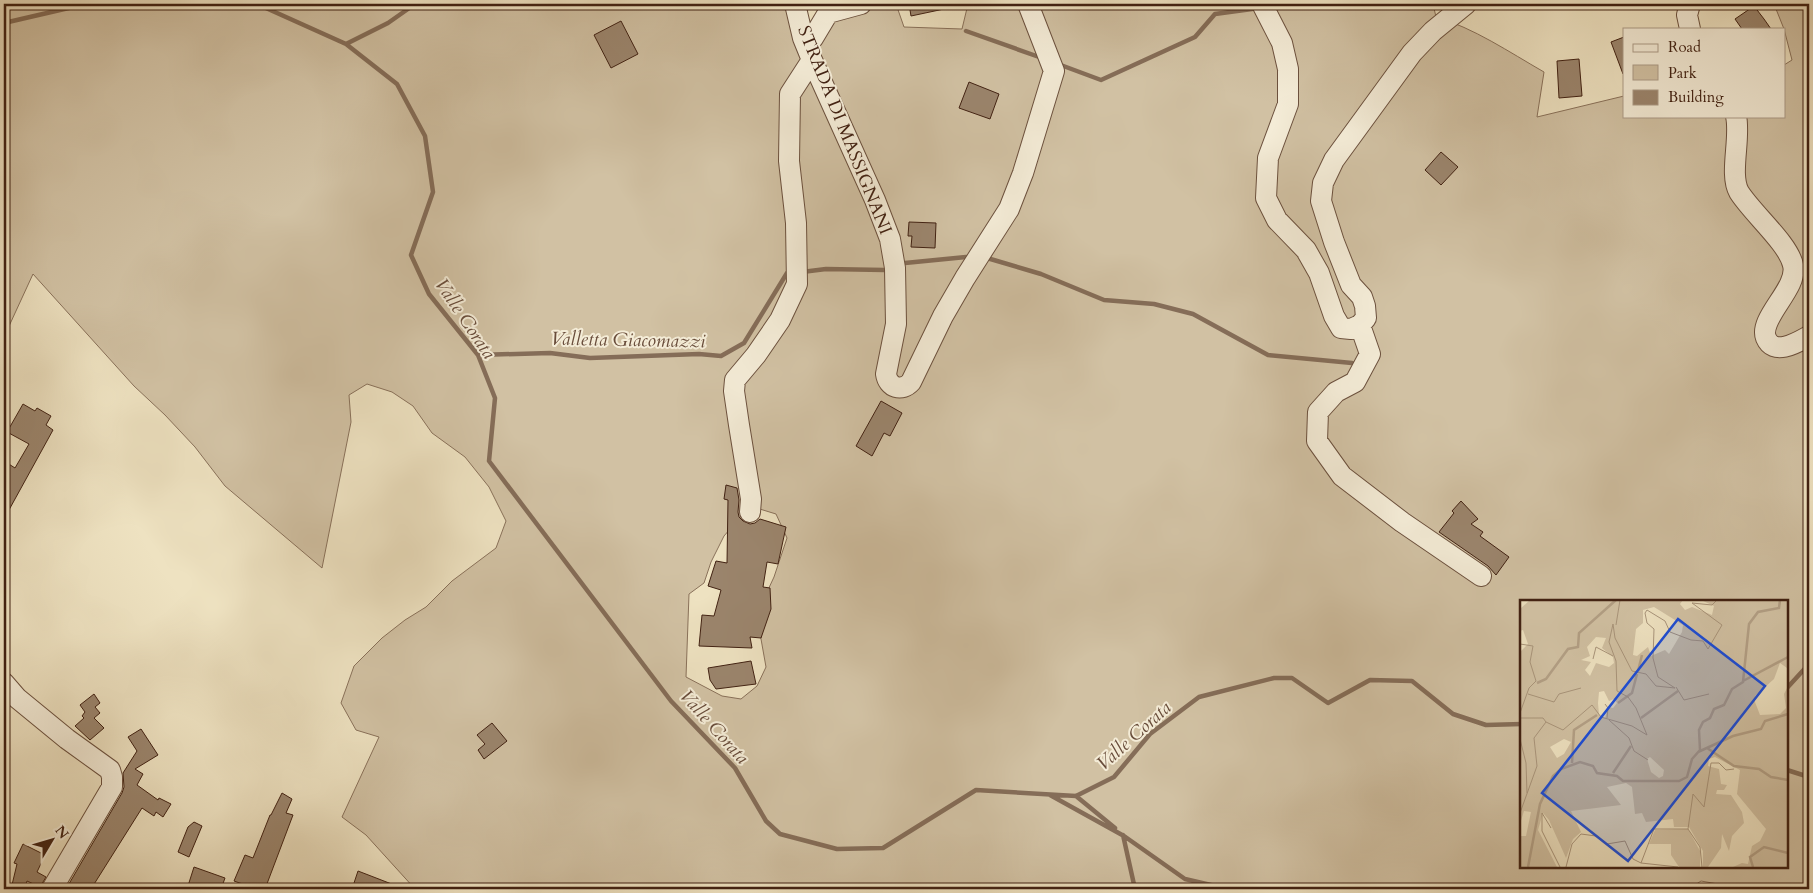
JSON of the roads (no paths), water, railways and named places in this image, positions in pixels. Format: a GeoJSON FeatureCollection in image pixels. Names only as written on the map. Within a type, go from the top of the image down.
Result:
{"type":"FeatureCollection","features":[{"type":"Feature","properties":{"kind":"street","name":"STRADA DI MASSIGNANI"},"geometry":{"type":"LineString","coordinates":[[796,4],[809,52],[875,200],[890,239],[895,268],[896,324],[887,378],[892,385],[900,388],[911,382],[943,316],[1009,209],[1023,173],[1054,71],[1028,4]]}},
{"type":"Feature","properties":{"kind":"street"},"geometry":{"type":"LineString","coordinates":[[750,512],[751,499],[734,391],[735,380],[756,355],[780,320],[797,284],[796,223],[789,160],[790,94],[809,52],[813,38],[828,12],[862,4]]}},
{"type":"Feature","properties":{"kind":"street"},"geometry":{"type":"LineString","coordinates":[[1262,4],[1282,43],[1288,69],[1288,104],[1268,158],[1266,198],[1278,220],[1306,250],[1319,273],[1334,316],[1342,328],[1356,327],[1366,318],[1365,306],[1362,297],[1351,285],[1334,242],[1321,201],[1323,183],[1334,160],[1412,54],[1433,31],[1466,4]]}},
{"type":"Feature","properties":{"kind":"street"},"geometry":{"type":"LineString","coordinates":[[1690,4],[1687,15],[1690,28]]}},
{"type":"Feature","properties":{"kind":"street"},"geometry":{"type":"LineString","coordinates":[[1736,118],[1738,124],[1734,175],[1738,190],[1784,248],[1794,266],[1792,280],[1765,329],[1766,338],[1770,344],[1778,348],[1788,347],[1809,336]]}},
{"type":"Feature","properties":{"kind":"street"},"geometry":{"type":"LineString","coordinates":[[1356,327],[1370,354],[1355,382],[1336,392],[1318,412],[1318,440],[1342,476],[1402,522],[1481,576]]}},
{"type":"Feature","properties":{"kind":"street"},"geometry":{"type":"LineString","coordinates":[[4,683],[17,698],[46,722],[106,766],[110,770],[112,777],[112,787],[52,889]]}},
{"type":"Feature","properties":{"kind":"waterway","name":"Valle Corata"},"geometry":{"type":"LineString","coordinates":[[4,23],[86,4]]}},
{"type":"Feature","properties":{"kind":"waterway","name":"Valle Corata"},"geometry":{"type":"LineString","coordinates":[[257,4],[346,44],[397,84],[425,136],[433,192],[411,255],[429,294],[478,355],[495,398],[489,461],[671,701],[735,768],[766,821],[780,834],[837,849],[883,848],[976,790],[1076,796],[1114,777],[1150,734],[1199,697],[1274,678],[1292,678],[1328,703],[1370,680],[1412,681],[1453,714],[1486,725],[1520,724]]}},
{"type":"Feature","properties":{"kind":"waterway"},"geometry":{"type":"LineString","coordinates":[[346,44],[388,23],[415,4]]}},
{"type":"Feature","properties":{"kind":"waterway"},"geometry":{"type":"LineString","coordinates":[[1058,64],[1101,80],[1195,37],[1215,14],[1252,9]]}},
{"type":"Feature","properties":{"kind":"waterway"},"geometry":{"type":"LineString","coordinates":[[966,31],[1042,58]]}},
{"type":"Feature","properties":{"kind":"waterway","name":"Valletta Giacomazzi"},"geometry":{"type":"LineString","coordinates":[[905,263],[966,257]]}},
{"type":"Feature","properties":{"kind":"waterway","name":"Valletta Giacomazzi"},"geometry":{"type":"LineString","coordinates":[[987,258],[1041,274],[1104,300],[1154,304],[1193,314],[1268,355],[1352,363]]}},
{"type":"Feature","properties":{"kind":"waterway","name":"Valletta Giacomazzi"},"geometry":{"type":"LineString","coordinates":[[802,272],[826,269],[885,270]]}},
{"type":"Feature","properties":{"kind":"waterway","name":"Valletta Giacomazzi"},"geometry":{"type":"LineString","coordinates":[[478,355],[550,353],[590,358],[699,354],[721,356],[744,343],[787,273],[791,273]]}},
{"type":"Feature","properties":{"kind":"waterway","name":"Valle Corata"},"geometry":{"type":"LineString","coordinates":[[1788,687],[1809,664]]}},
{"type":"Feature","properties":{"kind":"waterway"},"geometry":{"type":"LineString","coordinates":[[1788,770],[1809,777]]}},
{"type":"Feature","properties":{"kind":"waterway"},"geometry":{"type":"LineString","coordinates":[[1050,795],[1124,836],[1185,879],[1228,889]]}},
{"type":"Feature","properties":{"kind":"waterway"},"geometry":{"type":"LineString","coordinates":[[1076,796],[1115,828]]}},
{"type":"Feature","properties":{"kind":"waterway"},"geometry":{"type":"LineString","coordinates":[[1123,835],[1135,889]]}}]}
